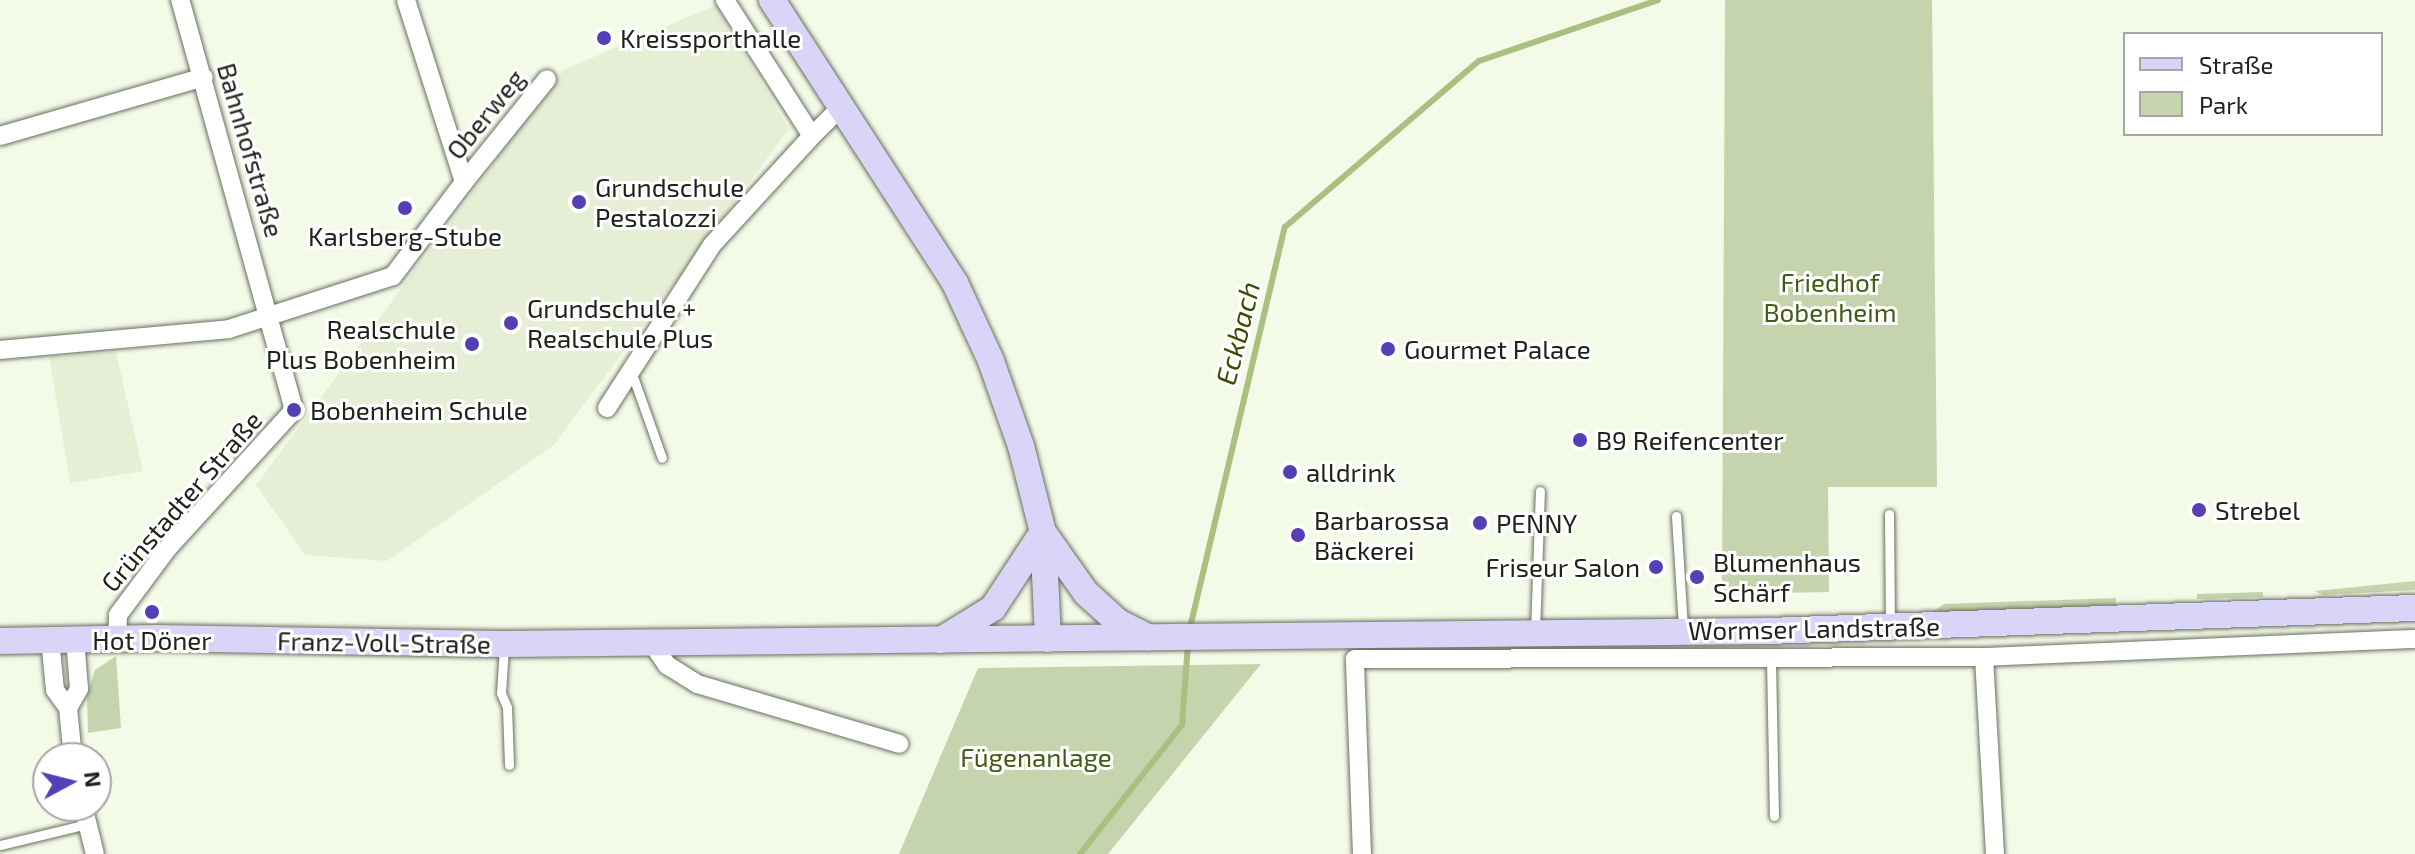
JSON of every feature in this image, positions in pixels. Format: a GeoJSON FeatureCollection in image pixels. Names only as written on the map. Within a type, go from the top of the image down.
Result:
{"type":"FeatureCollection","features":[{"type":"Feature","properties":{"kind":"main road"},"geometry":{"type":"LineString","coordinates":[[772,0],[955,283],[1016,431],[1043,532],[1048,639]]}},
{"type":"Feature","properties":{"kind":"main road"},"geometry":{"type":"LineString","coordinates":[[1043,532],[1086,593],[1118,622],[1164,639]]}},
{"type":"Feature","properties":{"kind":"main road"},"geometry":{"type":"LineString","coordinates":[[940,641],[993,608],[1043,532]]}},
{"type":"Feature","properties":{"kind":"main road","name":"Wormser Landstraße"},"geometry":{"type":"LineString","coordinates":[[1048,639],[1890,627],[2415,608]]}},
{"type":"Feature","properties":{"kind":"main road","name":"Franz-Voll-Straße"},"geometry":{"type":"LineString","coordinates":[[0,641],[117,637],[504,644],[1048,639]]}},
{"type":"Feature","properties":{"kind":"street","name":"Bahnhofstraße"},"geometry":{"type":"LineString","coordinates":[[180,0],[271,315]]}},
{"type":"Feature","properties":{"kind":"street"},"geometry":{"type":"LineString","coordinates":[[0,350],[229,329],[393,276],[464,182],[406,0]]}},
{"type":"Feature","properties":{"kind":"street"},"geometry":{"type":"LineString","coordinates":[[725,0],[812,136]]}},
{"type":"Feature","properties":{"kind":"street"},"geometry":{"type":"LineString","coordinates":[[0,136],[204,77]]}},
{"type":"Feature","properties":{"kind":"street","name":"Oberweg"},"geometry":{"type":"LineString","coordinates":[[464,182],[547,79]]}},
{"type":"Feature","properties":{"kind":"street"},"geometry":{"type":"LineString","coordinates":[[607,408],[712,245],[841,107]]}},
{"type":"Feature","properties":{"kind":"street","name":"Grünstadter Straße"},"geometry":{"type":"LineString","coordinates":[[117,637],[118,615],[168,548],[294,410],[271,315]]}},
{"type":"Feature","properties":{"kind":"street"},"geometry":{"type":"LineString","coordinates":[[62,638],[55,690],[68,708],[71,742]]}},
{"type":"Feature","properties":{"kind":"street","name":"Wormser Landstraße"},"geometry":{"type":"LineString","coordinates":[[1362,854],[1355,659],[1771,661],[1984,657],[2415,639]]}},
{"type":"Feature","properties":{"kind":"street"},"geometry":{"type":"LineString","coordinates":[[652,643],[667,665],[697,684],[899,744]]}},
{"type":"Feature","properties":{"kind":"street"},"geometry":{"type":"LineString","coordinates":[[1984,657],[1995,854]]}},
{"type":"Feature","properties":{"kind":"street"},"geometry":{"type":"LineString","coordinates":[[87,822],[95,854]]}},
{"type":"Feature","properties":{"kind":"lane"},"geometry":{"type":"LineString","coordinates":[[631,371],[662,458]]}},
{"type":"Feature","properties":{"kind":"lane"},"geometry":{"type":"LineString","coordinates":[[1535,632],[1540,491]]}},
{"type":"Feature","properties":{"kind":"lane"},"geometry":{"type":"LineString","coordinates":[[1889,514],[1890,627]]}},
{"type":"Feature","properties":{"kind":"lane"},"geometry":{"type":"LineString","coordinates":[[1676,516],[1683,631]]}},
{"type":"Feature","properties":{"kind":"lane"},"geometry":{"type":"LineString","coordinates":[[504,644],[501,693],[507,707],[509,765]]}},
{"type":"Feature","properties":{"kind":"lane"},"geometry":{"type":"LineString","coordinates":[[1771,661],[1774,816]]}},
{"type":"Feature","properties":{"kind":"lane"},"geometry":{"type":"LineString","coordinates":[[0,845],[65,822]]}},
{"type":"Feature","properties":{"kind":"shaded area","name":"Grundschule + Realschule Plus"},"geometry":{"type":"Polygon","coordinates":[[[716,5],[789,129],[554,445],[387,561],[305,555],[256,485],[563,70],[716,5]]]}},
{"type":"Feature","properties":{"kind":"shaded area"},"geometry":{"type":"Polygon","coordinates":[[[116,352],[143,471],[70,483],[49,357],[116,352]]]}},
{"type":"Feature","properties":{"kind":"green space","name":"Friedhof Bobenheim"},"geometry":{"type":"Polygon","coordinates":[[[1725,0],[1932,0],[1937,487],[1828,487],[1829,592],[1722,594],[1725,0]]]}},
{"type":"Feature","properties":{"kind":"green space"},"geometry":{"type":"Polygon","coordinates":[[[2415,581],[2415,590],[2323,595],[2315,591],[2415,581]]]}},
{"type":"Feature","properties":{"kind":"green space"},"geometry":{"type":"Polygon","coordinates":[[[2263,592],[2263,597],[2197,599],[2197,594],[2263,592]]]}},
{"type":"Feature","properties":{"kind":"green space"},"geometry":{"type":"Polygon","coordinates":[[[2116,598],[2116,605],[1931,613],[1944,604],[2116,598]]]}},
{"type":"Feature","properties":{"kind":"green space"},"geometry":{"type":"Polygon","coordinates":[[[116,656],[121,728],[88,733],[87,695],[95,670],[116,656]]]}},
{"type":"Feature","properties":{"kind":"green space","name":"Fügenanlage"},"geometry":{"type":"Polygon","coordinates":[[[1261,664],[1108,854],[899,854],[978,668],[1261,664]]]}},
{"type":"Feature","properties":{"kind":"waterway","name":"Eckbach"},"geometry":{"type":"LineString","coordinates":[[1189,632],[1285,227],[1479,61],[1658,0]]}},
{"type":"Feature","properties":{"kind":"waterway","name":"Eckbach"},"geometry":{"type":"LineString","coordinates":[[1080,854],[1182,725],[1188,643]]}},
{"type":"Feature","properties":{"kind":"place","name":"Kreissporthalle"},"geometry":{"type":"Point","coordinates":[604,38]}},
{"type":"Feature","properties":{"kind":"place","name":"Grundschule Pestalozzi"},"geometry":{"type":"Point","coordinates":[579,202]}},
{"type":"Feature","properties":{"kind":"place","name":"Karlsberg-Stube"},"geometry":{"type":"Point","coordinates":[405,208]}},
{"type":"Feature","properties":{"kind":"place","name":"Grundschule + Realschule Plus"},"geometry":{"type":"Point","coordinates":[511,323]}},
{"type":"Feature","properties":{"kind":"place","name":"Realschule Plus Bobenheim"},"geometry":{"type":"Point","coordinates":[472,344]}},
{"type":"Feature","properties":{"kind":"place","name":"Gourmet Palace"},"geometry":{"type":"Point","coordinates":[1388,349]}},
{"type":"Feature","properties":{"kind":"place","name":"Bobenheim Schule"},"geometry":{"type":"Point","coordinates":[294,410]}},
{"type":"Feature","properties":{"kind":"place","name":"B9 Reifencenter"},"geometry":{"type":"Point","coordinates":[1580,440]}},
{"type":"Feature","properties":{"kind":"place","name":"alldrink"},"geometry":{"type":"Point","coordinates":[1290,472]}},
{"type":"Feature","properties":{"kind":"place","name":"Strebel"},"geometry":{"type":"Point","coordinates":[2199,510]}},
{"type":"Feature","properties":{"kind":"place","name":"PENNY"},"geometry":{"type":"Point","coordinates":[1480,523]}},
{"type":"Feature","properties":{"kind":"place","name":"Barbarossa Bäckerei"},"geometry":{"type":"Point","coordinates":[1298,535]}},
{"type":"Feature","properties":{"kind":"place","name":"Friseur Salon"},"geometry":{"type":"Point","coordinates":[1656,567]}},
{"type":"Feature","properties":{"kind":"place","name":"Blumenhaus Schärf"},"geometry":{"type":"Point","coordinates":[1697,577]}},
{"type":"Feature","properties":{"kind":"place","name":"Hot Döner"},"geometry":{"type":"Point","coordinates":[152,612]}}]}
